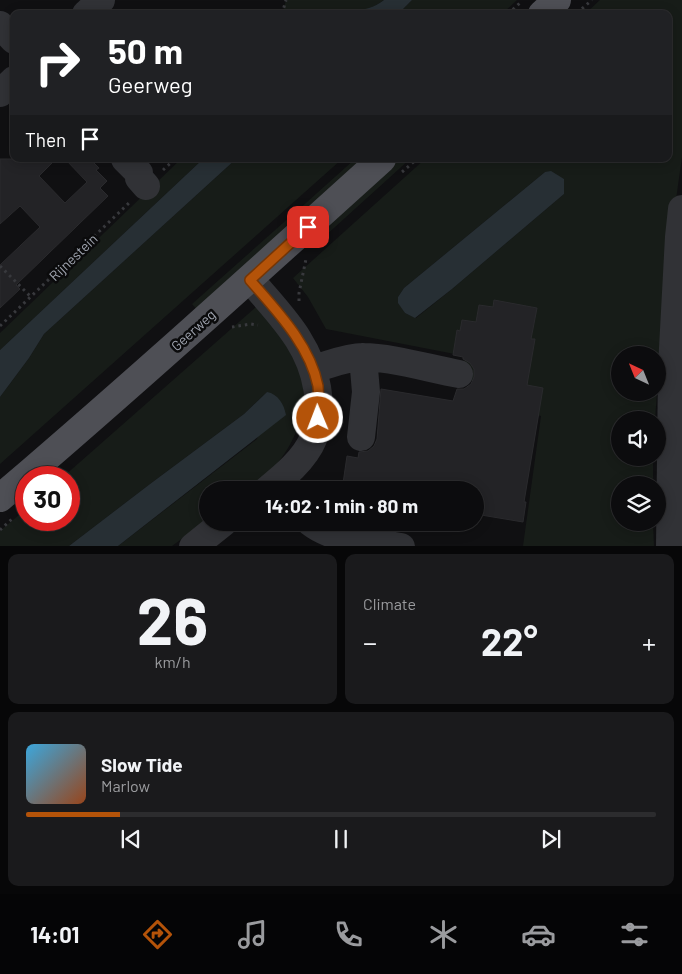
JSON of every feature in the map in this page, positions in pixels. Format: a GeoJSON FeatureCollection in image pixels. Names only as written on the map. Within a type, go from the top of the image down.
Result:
{"type":"FeatureCollection","features":[{"type":"Feature","properties":{"kind":"main road"},"geometry":{"type":"LineString","coordinates":[[546,10],[557,0]]}},
{"type":"Feature","properties":{"kind":"main road","name":"Geerweg"},"geometry":{"type":"LineString","coordinates":[[0,498],[250,280],[379,162]]}},
{"type":"Feature","properties":{"kind":"street"},"geometry":{"type":"LineString","coordinates":[[90,10],[101,0]]}},
{"type":"Feature","properties":{"kind":"street"},"geometry":{"type":"LineString","coordinates":[[0,25],[10,36]]}},
{"type":"Feature","properties":{"kind":"street"},"geometry":{"type":"LineString","coordinates":[[0,93],[10,84]]}},
{"type":"Feature","properties":{"kind":"street"},"geometry":{"type":"LineString","coordinates":[[670,546],[672,367],[682,209]]}},
{"type":"Feature","properties":{"kind":"street"},"geometry":{"type":"LineString","coordinates":[[250,280],[298,338],[313,369],[318,388],[318,418],[312,440],[299,460],[281,481]]}},
{"type":"Feature","properties":{"kind":"street"},"geometry":{"type":"LineString","coordinates":[[313,369],[362,357],[459,374]]}},
{"type":"Feature","properties":{"kind":"street"},"geometry":{"type":"LineString","coordinates":[[360,437],[366,392],[362,357]]}},
{"type":"Feature","properties":{"kind":"street"},"geometry":{"type":"LineString","coordinates":[[193,546],[212,531]]}},
{"type":"Feature","properties":{"kind":"street"},"geometry":{"type":"LineString","coordinates":[[325,531],[339,536],[401,546]]}},
{"type":"Feature","properties":{"kind":"path"},"geometry":{"type":"LineString","coordinates":[[512,10],[523,0]]}},
{"type":"Feature","properties":{"kind":"path"},"geometry":{"type":"LineString","coordinates":[[581,10],[592,0]]}},
{"type":"Feature","properties":{"kind":"path","name":"Rijnestein"},"geometry":{"type":"LineString","coordinates":[[0,326],[31,297],[137,173],[167,162]]}},
{"type":"Feature","properties":{"kind":"path"},"geometry":{"type":"LineString","coordinates":[[0,266],[31,297]]}},
{"type":"Feature","properties":{"kind":"shaded area"},"geometry":{"type":"Polygon","coordinates":[[[286,0],[384,0],[370,8],[358,10],[283,10],[286,0]]]}},
{"type":"Feature","properties":{"kind":"shaded area"},"geometry":{"type":"Polygon","coordinates":[[[384,0],[412,0],[402,10],[362,10],[384,0]]]}},
{"type":"Feature","properties":{"kind":"shaded area"},"geometry":{"type":"Polygon","coordinates":[[[412,0],[517,0],[506,10],[402,10],[412,0]]]}},
{"type":"Feature","properties":{"kind":"shaded area"},"geometry":{"type":"Polygon","coordinates":[[[600,0],[682,0],[682,157],[666,270],[660,346],[611,346],[611,401],[656,401],[656,411],[611,411],[611,466],[653,466],[653,476],[611,476],[611,531],[653,531],[654,546],[523,546],[541,416],[522,412],[525,391],[461,379],[465,356],[326,329],[308,297],[293,278],[422,162],[672,162],[672,10],[589,10],[600,0]],[[545,172],[404,288],[398,297],[405,313],[416,318],[564,194],[564,179],[545,172]]]}},
{"type":"Feature","properties":{"kind":"shaded area"},"geometry":{"type":"Polygon","coordinates":[[[178,162],[200,162],[0,350],[0,333],[178,162]]]}},
{"type":"Feature","properties":{"kind":"shaded area"},"geometry":{"type":"Polygon","coordinates":[[[200,162],[233,162],[44,334],[0,397],[0,350],[200,162]]]}},
{"type":"Feature","properties":{"kind":"shaded area"},"geometry":{"type":"Polygon","coordinates":[[[233,162],[339,162],[0,464],[0,397],[44,334],[233,162]]]}},
{"type":"Feature","properties":{"kind":"shaded area"},"geometry":{"type":"Polygon","coordinates":[[[352,162],[363,162],[302,217],[297,211],[352,162]]]}},
{"type":"Feature","properties":{"kind":"shaded area"},"geometry":{"type":"Polygon","coordinates":[[[397,162],[407,162],[324,237],[318,232],[397,162]]]}},
{"type":"Feature","properties":{"kind":"shaded area"},"geometry":{"type":"Polygon","coordinates":[[[551,171],[564,179],[564,194],[415,318],[405,313],[398,303],[398,297],[404,288],[545,172],[551,171]]]}},
{"type":"Feature","properties":{"kind":"shaded area"},"geometry":{"type":"Polygon","coordinates":[[[292,215],[298,221],[198,311],[192,304],[292,215]]]}},
{"type":"Feature","properties":{"kind":"shaded area"},"geometry":{"type":"Polygon","coordinates":[[[256,307],[276,330],[298,365],[304,398],[299,423],[295,435],[283,456],[260,481],[202,481],[257,439],[267,392],[244,414],[69,546],[0,546],[0,531],[15,518],[15,531],[80,531],[80,466],[75,466],[256,307]]]}},
{"type":"Feature","properties":{"kind":"shaded area"},"geometry":{"type":"Polygon","coordinates":[[[267,392],[280,400],[286,415],[118,546],[69,546],[150,484],[244,414],[267,392]]]}},
{"type":"Feature","properties":{"kind":"shaded area"},"geometry":{"type":"Polygon","coordinates":[[[199,484],[199,526],[172,546],[118,546],[199,484]]]}},
{"type":"Feature","properties":{"kind":"building"},"geometry":{"type":"Polygon","coordinates":[[[0,159],[10,159],[10,162],[53,162],[39,176],[65,203],[87,182],[68,162],[93,162],[99,168],[96,170],[107,181],[100,188],[108,196],[16,285],[20,289],[0,308],[0,265],[40,227],[20,206],[0,224],[0,159]]]}},
{"type":"Feature","properties":{"kind":"building"},"geometry":{"type":"Polygon","coordinates":[[[494,300],[537,308],[531,339],[535,339],[527,385],[543,388],[524,502],[526,502],[523,522],[484,516],[484,481],[343,481],[347,456],[358,458],[359,452],[368,451],[374,446],[377,439],[381,389],[453,401],[457,389],[464,389],[471,384],[474,377],[474,369],[463,357],[453,355],[457,330],[460,331],[462,320],[476,322],[479,305],[493,307],[494,300]]]}},
{"type":"Feature","properties":{"kind":"route"},"geometry":{"type":"LineString","coordinates":[[308,227],[250,280],[298,338],[305,352],[313,369],[318,388],[318,418]]}}]}
